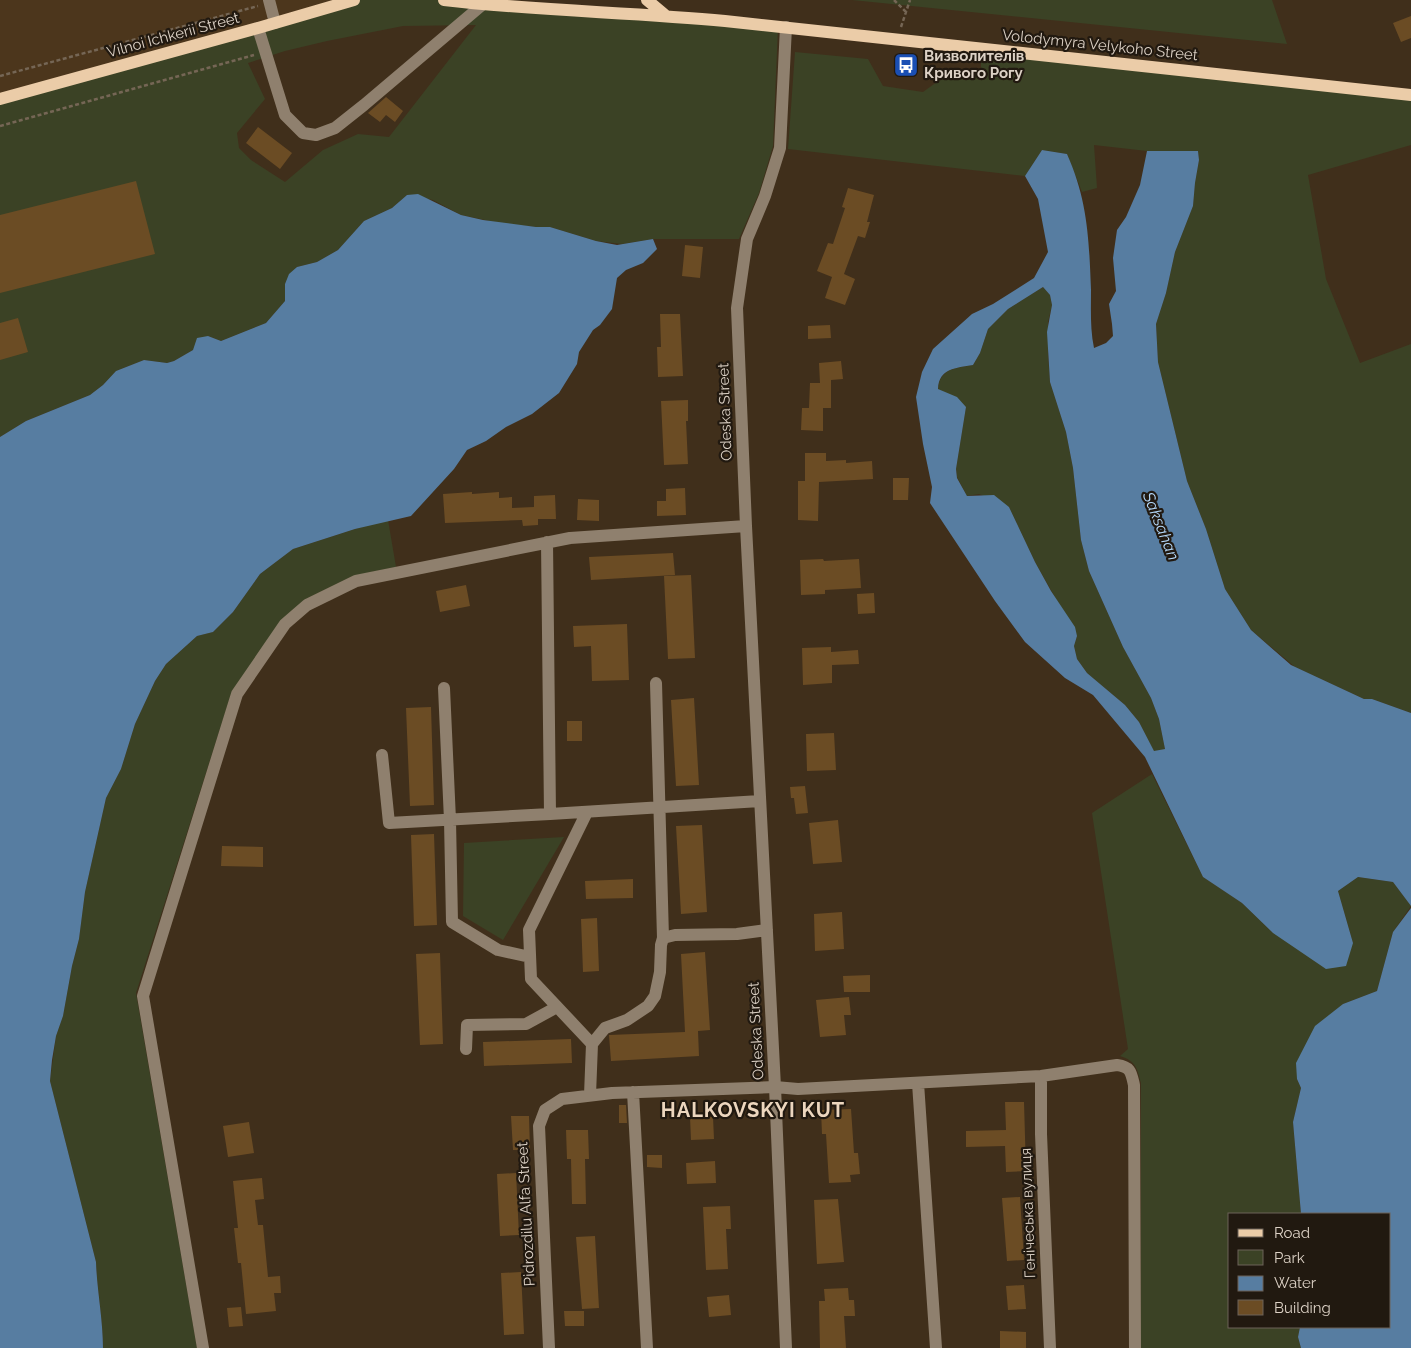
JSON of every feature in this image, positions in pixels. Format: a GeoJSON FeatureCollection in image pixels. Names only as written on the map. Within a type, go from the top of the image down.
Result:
{"type":"FeatureCollection","features":[{"type":"Feature","properties":{"kind":"main road","name":"Vilnoi Ichkerii Street"},"geometry":{"type":"LineString","coordinates":[[0,99],[354,0]]}},
{"type":"Feature","properties":{"kind":"main road"},"geometry":{"type":"LineString","coordinates":[[444,0],[482,5],[666,15],[786,27]]}},
{"type":"Feature","properties":{"kind":"main road"},"geometry":{"type":"LineString","coordinates":[[647,0],[666,15]]}},
{"type":"Feature","properties":{"kind":"main road","name":"Volodymyra Velykoho Street"},"geometry":{"type":"LineString","coordinates":[[786,27],[1411,94]]}},
{"type":"Feature","properties":{"kind":"street"},"geometry":{"type":"LineString","coordinates":[[269,2],[275,23]]}},
{"type":"Feature","properties":{"kind":"street"},"geometry":{"type":"LineString","coordinates":[[258,28],[285,115],[303,133],[316,134],[335,128],[343,122],[482,5]]}},
{"type":"Feature","properties":{"kind":"street","name":"Odeska Street"},"geometry":{"type":"LineString","coordinates":[[786,27],[780,148],[766,196],[747,239],[737,308],[786,1348]]}},
{"type":"Feature","properties":{"kind":"street"},"geometry":{"type":"LineString","coordinates":[[204,1348],[143,996],[236,694],[285,624],[307,605],[356,581],[570,538],[746,526]]}},
{"type":"Feature","properties":{"kind":"street"},"geometry":{"type":"LineString","coordinates":[[547,542],[550,814]]}},
{"type":"Feature","properties":{"kind":"street"},"geometry":{"type":"LineString","coordinates":[[590,1096],[592,1044],[606,1028],[627,1020],[648,1006],[654,996],[660,972],[663,938],[656,683]]}},
{"type":"Feature","properties":{"kind":"street"},"geometry":{"type":"LineString","coordinates":[[444,688],[452,922],[498,950],[530,957]]}},
{"type":"Feature","properties":{"kind":"street"},"geometry":{"type":"LineString","coordinates":[[382,755],[389,823],[760,801]]}},
{"type":"Feature","properties":{"kind":"street"},"geometry":{"type":"LineString","coordinates":[[587,812],[529,930],[532,979],[592,1044]]}},
{"type":"Feature","properties":{"kind":"street"},"geometry":{"type":"LineString","coordinates":[[663,938],[675,935],[738,934],[767,930]]}},
{"type":"Feature","properties":{"kind":"street"},"geometry":{"type":"LineString","coordinates":[[466,1049],[467,1024],[526,1024],[557,1006]]}},
{"type":"Feature","properties":{"kind":"street","name":"Pidrozdilu Alfa Street"},"geometry":{"type":"LineString","coordinates":[[549,1348],[539,1126],[546,1110],[562,1099],[633,1092],[775,1087],[798,1089],[1041,1076],[1117,1065],[1125,1067],[1131,1072],[1134,1085],[1135,1348]]}},
{"type":"Feature","properties":{"kind":"street","name":"Генічеська вулиця"},"geometry":{"type":"LineString","coordinates":[[1041,1076],[1041,1134],[1050,1348]]}},
{"type":"Feature","properties":{"kind":"street"},"geometry":{"type":"LineString","coordinates":[[918,1083],[936,1348]]}},
{"type":"Feature","properties":{"kind":"street"},"geometry":{"type":"LineString","coordinates":[[633,1092],[647,1348]]}},
{"type":"Feature","properties":{"kind":"path"},"geometry":{"type":"LineString","coordinates":[[894,0],[906,12]]}},
{"type":"Feature","properties":{"kind":"path"},"geometry":{"type":"LineString","coordinates":[[897,39],[910,0]]}},
{"type":"Feature","properties":{"kind":"path"},"geometry":{"type":"LineString","coordinates":[[0,76],[269,2]]}},
{"type":"Feature","properties":{"kind":"path"},"geometry":{"type":"LineString","coordinates":[[0,126],[266,52]]}},
{"type":"Feature","properties":{"kind":"shaded area"},"geometry":{"type":"Polygon","coordinates":[[[0,0],[354,0],[0,99],[0,0]]]}},
{"type":"Feature","properties":{"kind":"green space"},"geometry":{"type":"Polygon","coordinates":[[[354,0],[444,0],[778,27],[773,146],[759,193],[739,239],[653,239],[622,244],[596,241],[550,227],[499,223],[461,215],[433,200],[407,195],[392,208],[364,221],[338,250],[317,262],[297,267],[285,284],[285,301],[266,323],[221,341],[208,336],[193,350],[174,361],[167,363],[144,360],[116,371],[90,395],[26,421],[0,437],[0,99],[354,0]],[[476,25],[403,26],[285,51],[248,63],[265,99],[237,133],[239,148],[251,160],[285,182],[323,150],[358,134],[389,137],[476,25]]]}},
{"type":"Feature","properties":{"kind":"green space"},"geometry":{"type":"Polygon","coordinates":[[[852,0],[1272,0],[1287,44],[852,0]]]}},
{"type":"Feature","properties":{"kind":"green space"},"geometry":{"type":"Polygon","coordinates":[[[981,48],[1406,94],[1411,101],[1411,145],[1308,175],[1326,279],[1360,363],[1411,344],[1411,713],[1372,699],[1364,699],[1295,667],[1251,630],[1225,589],[1206,529],[1187,481],[1158,362],[1156,324],[1166,293],[1175,252],[1193,206],[1199,160],[1198,151],[1147,151],[1094,145],[1097,188],[1082,192],[1067,154],[1042,150],[1025,176],[788,149],[795,52],[868,59],[883,86],[923,92],[952,71],[981,72],[981,48]]]}},
{"type":"Feature","properties":{"kind":"green space"},"geometry":{"type":"Polygon","coordinates":[[[1043,287],[1050,295],[1052,305],[1048,322],[1050,382],[1066,432],[1073,468],[1081,540],[1089,571],[1123,647],[1151,698],[1159,719],[1165,749],[1154,752],[1139,722],[1125,705],[1087,673],[1077,659],[1074,646],[1077,636],[1035,562],[1009,507],[979,494],[967,496],[957,477],[956,469],[966,407],[938,389],[939,382],[945,373],[950,370],[973,365],[980,353],[988,329],[1008,309],[1043,287]]]}},
{"type":"Feature","properties":{"kind":"green space"},"geometry":{"type":"Polygon","coordinates":[[[388,520],[396,567],[353,576],[304,600],[232,691],[136,993],[197,1348],[103,1348],[96,1262],[50,1081],[56,1036],[63,1016],[79,939],[85,892],[106,798],[121,769],[135,724],[155,681],[166,664],[197,636],[213,632],[233,612],[260,574],[293,549],[388,520]]]}},
{"type":"Feature","properties":{"kind":"green space"},"geometry":{"type":"Polygon","coordinates":[[[1152,774],[1203,877],[1242,903],[1273,933],[1353,943],[1338,891],[1358,877],[1393,882],[1411,906],[1393,932],[1377,991],[1343,1004],[1297,1079],[1301,1088],[1293,1122],[1301,1213],[1228,1213],[1228,1328],[1300,1328],[1298,1337],[1301,1348],[1141,1348],[1141,1083],[1133,1063],[1120,1056],[1128,1049],[1092,813],[1152,774]]]}},
{"type":"Feature","properties":{"kind":"green space"},"geometry":{"type":"Polygon","coordinates":[[[564,837],[503,940],[463,916],[464,843],[564,837]]]}},
{"type":"Feature","properties":{"kind":"water","name":"Saksahan"},"geometry":{"type":"Polygon","coordinates":[[[1042,150],[1067,154],[1079,188],[1086,221],[1091,290],[1091,326],[1094,348],[1106,343],[1113,336],[1109,304],[1116,291],[1113,258],[1117,230],[1126,217],[1140,185],[1147,151],[1198,151],[1199,160],[1193,206],[1175,252],[1166,293],[1156,324],[1158,362],[1187,481],[1206,529],[1225,589],[1251,630],[1291,665],[1364,699],[1372,699],[1411,713],[1411,906],[1393,882],[1358,877],[1338,891],[1353,943],[1346,966],[1326,969],[1273,933],[1242,903],[1203,877],[1145,757],[1093,695],[1065,678],[1025,642],[995,601],[930,503],[932,487],[916,397],[922,372],[933,349],[972,314],[993,304],[1034,278],[1048,252],[1038,199],[1025,176],[1042,150]],[[1043,287],[1008,309],[988,329],[980,353],[973,365],[949,370],[941,377],[938,389],[957,397],[966,407],[956,469],[957,478],[967,496],[994,495],[1009,507],[1035,562],[1051,591],[1075,627],[1077,636],[1074,646],[1077,659],[1087,673],[1125,705],[1139,722],[1154,751],[1165,749],[1159,719],[1151,698],[1123,647],[1089,571],[1081,540],[1073,468],[1066,432],[1050,382],[1047,332],[1052,305],[1050,295],[1043,287]]]}},
{"type":"Feature","properties":{"kind":"water"},"geometry":{"type":"Polygon","coordinates":[[[418,194],[461,215],[483,220],[550,227],[596,241],[617,245],[653,239],[657,249],[643,263],[626,270],[617,278],[612,309],[600,325],[593,330],[579,352],[577,364],[559,393],[532,414],[467,450],[454,469],[411,516],[355,529],[293,549],[260,574],[233,612],[213,632],[197,636],[166,664],[155,681],[135,724],[121,769],[106,798],[85,892],[79,939],[63,1016],[56,1036],[50,1081],[96,1262],[103,1348],[0,1348],[0,437],[26,421],[90,395],[116,371],[144,360],[167,363],[174,361],[193,350],[197,338],[208,336],[221,341],[266,323],[285,301],[285,284],[289,274],[297,267],[317,262],[338,250],[364,221],[392,208],[407,195],[418,194]]]}},
{"type":"Feature","properties":{"kind":"water"},"geometry":{"type":"Polygon","coordinates":[[[1411,908],[1411,1348],[1301,1348],[1298,1337],[1300,1328],[1391,1328],[1391,1213],[1301,1213],[1293,1122],[1301,1088],[1297,1079],[1296,1063],[1315,1026],[1343,1004],[1377,991],[1393,932],[1411,908]]]}},
{"type":"Feature","properties":{"kind":"building"},"geometry":{"type":"Polygon","coordinates":[[[1411,16],[1411,38],[1401,42],[1393,23],[1411,16]]]}},
{"type":"Feature","properties":{"kind":"building"},"geometry":{"type":"Polygon","coordinates":[[[386,97],[403,111],[395,122],[386,115],[380,122],[368,113],[386,97]]]}},
{"type":"Feature","properties":{"kind":"building"},"geometry":{"type":"Polygon","coordinates":[[[258,127],[292,153],[280,169],[246,143],[258,127]]]}},
{"type":"Feature","properties":{"kind":"building"},"geometry":{"type":"Polygon","coordinates":[[[136,181],[155,254],[0,293],[0,215],[136,181]]]}},
{"type":"Feature","properties":{"kind":"building"},"geometry":{"type":"Polygon","coordinates":[[[848,188],[874,195],[867,222],[870,222],[865,238],[858,236],[844,274],[855,279],[845,305],[825,298],[832,277],[817,271],[828,243],[833,244],[845,208],[842,207],[848,188]]]}},
{"type":"Feature","properties":{"kind":"building"},"geometry":{"type":"Polygon","coordinates":[[[685,245],[703,247],[700,278],[682,276],[685,245]]]}},
{"type":"Feature","properties":{"kind":"building"},"geometry":{"type":"Polygon","coordinates":[[[660,314],[680,314],[683,376],[658,377],[657,347],[661,347],[660,314]]]}},
{"type":"Feature","properties":{"kind":"building"},"geometry":{"type":"Polygon","coordinates":[[[18,318],[28,352],[0,360],[0,323],[18,318]]]}},
{"type":"Feature","properties":{"kind":"building"},"geometry":{"type":"Polygon","coordinates":[[[830,325],[831,338],[808,339],[808,326],[830,325]]]}},
{"type":"Feature","properties":{"kind":"building"},"geometry":{"type":"Polygon","coordinates":[[[841,361],[843,379],[831,380],[831,408],[823,408],[823,431],[801,430],[802,408],[809,408],[810,383],[820,383],[819,363],[841,361]]]}},
{"type":"Feature","properties":{"kind":"building"},"geometry":{"type":"Polygon","coordinates":[[[688,400],[688,421],[686,421],[688,464],[664,465],[661,401],[688,400]]]}},
{"type":"Feature","properties":{"kind":"building"},"geometry":{"type":"Polygon","coordinates":[[[805,453],[826,453],[826,461],[846,460],[846,463],[872,461],[873,479],[819,482],[818,521],[798,520],[798,481],[805,481],[805,453]]]}},
{"type":"Feature","properties":{"kind":"building"},"geometry":{"type":"Polygon","coordinates":[[[893,478],[909,478],[908,500],[893,500],[893,478]]]}},
{"type":"Feature","properties":{"kind":"building"},"geometry":{"type":"Polygon","coordinates":[[[685,488],[686,515],[657,516],[657,501],[666,501],[666,489],[685,488]]]}},
{"type":"Feature","properties":{"kind":"building"},"geometry":{"type":"Polygon","coordinates":[[[472,492],[472,494],[499,492],[499,498],[512,497],[512,508],[534,507],[534,496],[555,495],[556,519],[538,519],[538,525],[523,526],[522,520],[445,523],[443,494],[472,492]]]}},
{"type":"Feature","properties":{"kind":"building"},"geometry":{"type":"Polygon","coordinates":[[[578,499],[599,500],[599,521],[577,520],[578,499]]]}},
{"type":"Feature","properties":{"kind":"building"},"geometry":{"type":"Polygon","coordinates":[[[673,553],[675,575],[591,580],[589,557],[673,553]]]}},
{"type":"Feature","properties":{"kind":"building"},"geometry":{"type":"Polygon","coordinates":[[[823,559],[824,561],[859,559],[861,588],[825,590],[825,594],[801,595],[800,560],[823,559]]]}},
{"type":"Feature","properties":{"kind":"building"},"geometry":{"type":"Polygon","coordinates":[[[691,575],[695,658],[668,659],[664,576],[691,575]]]}},
{"type":"Feature","properties":{"kind":"building"},"geometry":{"type":"Polygon","coordinates":[[[466,585],[470,606],[440,612],[436,591],[466,585]]]}},
{"type":"Feature","properties":{"kind":"building"},"geometry":{"type":"Polygon","coordinates":[[[874,593],[875,613],[858,614],[857,594],[874,593]]]}},
{"type":"Feature","properties":{"kind":"building"},"geometry":{"type":"Polygon","coordinates":[[[627,624],[629,680],[592,681],[591,646],[574,647],[573,626],[627,624]]]}},
{"type":"Feature","properties":{"kind":"building"},"geometry":{"type":"Polygon","coordinates":[[[831,647],[831,652],[858,650],[859,664],[832,665],[832,683],[803,685],[802,648],[831,647]]]}},
{"type":"Feature","properties":{"kind":"building"},"geometry":{"type":"Polygon","coordinates":[[[694,698],[699,785],[676,786],[671,700],[694,698]]]}},
{"type":"Feature","properties":{"kind":"building"},"geometry":{"type":"Polygon","coordinates":[[[431,707],[434,805],[410,806],[406,708],[431,707]]]}},
{"type":"Feature","properties":{"kind":"building"},"geometry":{"type":"Polygon","coordinates":[[[567,721],[582,721],[582,741],[567,741],[567,721]]]}},
{"type":"Feature","properties":{"kind":"building"},"geometry":{"type":"Polygon","coordinates":[[[834,733],[836,770],[807,771],[806,734],[834,733]]]}},
{"type":"Feature","properties":{"kind":"building"},"geometry":{"type":"Polygon","coordinates":[[[805,786],[808,813],[796,814],[794,798],[791,798],[790,787],[805,786]]]}},
{"type":"Feature","properties":{"kind":"building"},"geometry":{"type":"Polygon","coordinates":[[[838,820],[842,862],[813,864],[809,823],[838,820]]]}},
{"type":"Feature","properties":{"kind":"building"},"geometry":{"type":"Polygon","coordinates":[[[702,825],[707,912],[681,914],[676,826],[702,825]]]}},
{"type":"Feature","properties":{"kind":"building"},"geometry":{"type":"Polygon","coordinates":[[[434,834],[437,925],[414,926],[411,835],[434,834]]]}},
{"type":"Feature","properties":{"kind":"building"},"geometry":{"type":"Polygon","coordinates":[[[222,846],[263,847],[263,867],[221,866],[222,846]]]}},
{"type":"Feature","properties":{"kind":"building"},"geometry":{"type":"Polygon","coordinates":[[[633,879],[633,898],[586,899],[585,881],[633,879]]]}},
{"type":"Feature","properties":{"kind":"building"},"geometry":{"type":"Polygon","coordinates":[[[842,912],[844,949],[815,951],[814,914],[842,912]]]}},
{"type":"Feature","properties":{"kind":"building"},"geometry":{"type":"Polygon","coordinates":[[[597,918],[599,971],[583,972],[581,919],[597,918]]]}},
{"type":"Feature","properties":{"kind":"building"},"geometry":{"type":"Polygon","coordinates":[[[705,952],[710,1030],[698,1031],[699,1056],[611,1061],[609,1035],[685,1032],[681,954],[705,952]]]}},
{"type":"Feature","properties":{"kind":"building"},"geometry":{"type":"Polygon","coordinates":[[[440,953],[443,1044],[420,1045],[416,954],[440,953]]]}},
{"type":"Feature","properties":{"kind":"building"},"geometry":{"type":"Polygon","coordinates":[[[870,975],[870,992],[844,992],[843,976],[870,975]]]}},
{"type":"Feature","properties":{"kind":"building"},"geometry":{"type":"Polygon","coordinates":[[[849,997],[851,1015],[844,1015],[846,1035],[820,1037],[816,1000],[849,997]]]}},
{"type":"Feature","properties":{"kind":"building"},"geometry":{"type":"Polygon","coordinates":[[[571,1039],[572,1063],[484,1066],[483,1042],[571,1039]]]}},
{"type":"Feature","properties":{"kind":"building"},"geometry":{"type":"Polygon","coordinates":[[[1005,1102],[1024,1102],[1026,1171],[1006,1172],[1005,1146],[966,1147],[966,1131],[1006,1130],[1005,1102]]]}},
{"type":"Feature","properties":{"kind":"building"},"geometry":{"type":"Polygon","coordinates":[[[619,1105],[626,1105],[627,1123],[619,1123],[619,1105]]]}},
{"type":"Feature","properties":{"kind":"building"},"geometry":{"type":"Polygon","coordinates":[[[851,1109],[854,1153],[858,1153],[860,1174],[850,1175],[851,1182],[829,1183],[826,1134],[822,1134],[821,1110],[851,1109]]]}},
{"type":"Feature","properties":{"kind":"building"},"geometry":{"type":"Polygon","coordinates":[[[511,1116],[529,1116],[530,1150],[513,1150],[511,1116]]]}},
{"type":"Feature","properties":{"kind":"building"},"geometry":{"type":"Polygon","coordinates":[[[690,1117],[713,1117],[714,1139],[691,1140],[690,1117]]]}},
{"type":"Feature","properties":{"kind":"building"},"geometry":{"type":"Polygon","coordinates":[[[249,1122],[254,1153],[228,1157],[223,1126],[249,1122]]]}},
{"type":"Feature","properties":{"kind":"building"},"geometry":{"type":"Polygon","coordinates":[[[566,1130],[588,1130],[589,1159],[585,1159],[586,1204],[572,1204],[571,1159],[567,1159],[566,1130]]]}},
{"type":"Feature","properties":{"kind":"building"},"geometry":{"type":"Polygon","coordinates":[[[647,1155],[662,1155],[662,1168],[647,1167],[647,1155]]]}},
{"type":"Feature","properties":{"kind":"building"},"geometry":{"type":"Polygon","coordinates":[[[715,1161],[716,1183],[687,1184],[686,1163],[715,1161]]]}},
{"type":"Feature","properties":{"kind":"building"},"geometry":{"type":"Polygon","coordinates":[[[516,1173],[519,1235],[500,1236],[497,1174],[516,1173]]]}},
{"type":"Feature","properties":{"kind":"building"},"geometry":{"type":"Polygon","coordinates":[[[262,1178],[264,1199],[255,1200],[258,1225],[263,1225],[268,1277],[280,1276],[281,1293],[274,1293],[276,1311],[246,1314],[241,1263],[238,1263],[234,1228],[238,1228],[233,1181],[262,1178]]]}},
{"type":"Feature","properties":{"kind":"building"},"geometry":{"type":"Polygon","coordinates":[[[1020,1197],[1024,1260],[1007,1261],[1002,1198],[1020,1197]]]}},
{"type":"Feature","properties":{"kind":"building"},"geometry":{"type":"Polygon","coordinates":[[[838,1199],[844,1262],[817,1264],[814,1200],[838,1199]]]}},
{"type":"Feature","properties":{"kind":"building"},"geometry":{"type":"Polygon","coordinates":[[[730,1206],[731,1229],[726,1229],[728,1269],[706,1270],[703,1207],[730,1206]]]}},
{"type":"Feature","properties":{"kind":"building"},"geometry":{"type":"Polygon","coordinates":[[[595,1236],[599,1308],[582,1309],[576,1237],[595,1236]]]}},
{"type":"Feature","properties":{"kind":"building"},"geometry":{"type":"Polygon","coordinates":[[[521,1272],[524,1334],[504,1335],[501,1273],[521,1272]]]}},
{"type":"Feature","properties":{"kind":"building"},"geometry":{"type":"Polygon","coordinates":[[[1024,1285],[1026,1309],[1008,1310],[1006,1286],[1024,1285]]]}},
{"type":"Feature","properties":{"kind":"building"},"geometry":{"type":"Polygon","coordinates":[[[848,1288],[849,1300],[854,1300],[855,1316],[844,1316],[846,1348],[820,1348],[819,1301],[825,1301],[824,1289],[848,1288]]]}},
{"type":"Feature","properties":{"kind":"building"},"geometry":{"type":"Polygon","coordinates":[[[729,1295],[731,1315],[709,1317],[707,1297],[729,1295]]]}},
{"type":"Feature","properties":{"kind":"building"},"geometry":{"type":"Polygon","coordinates":[[[241,1307],[243,1326],[229,1327],[227,1308],[241,1307]]]}},
{"type":"Feature","properties":{"kind":"building"},"geometry":{"type":"Polygon","coordinates":[[[564,1311],[584,1311],[584,1326],[565,1326],[564,1311]]]}},
{"type":"Feature","properties":{"kind":"building"},"geometry":{"type":"Polygon","coordinates":[[[1000,1331],[1026,1332],[1026,1348],[1000,1348],[1000,1331]]]}},
{"type":"Feature","properties":{"kind":"place","name":"Визволителів Кривого Рогу"},"geometry":{"type":"Point","coordinates":[906,65]}},
{"type":"Feature","properties":{"kind":"district","name":"HALKOVSKYI KUT"},"geometry":{"type":"Point","coordinates":[753,1110]}}]}
